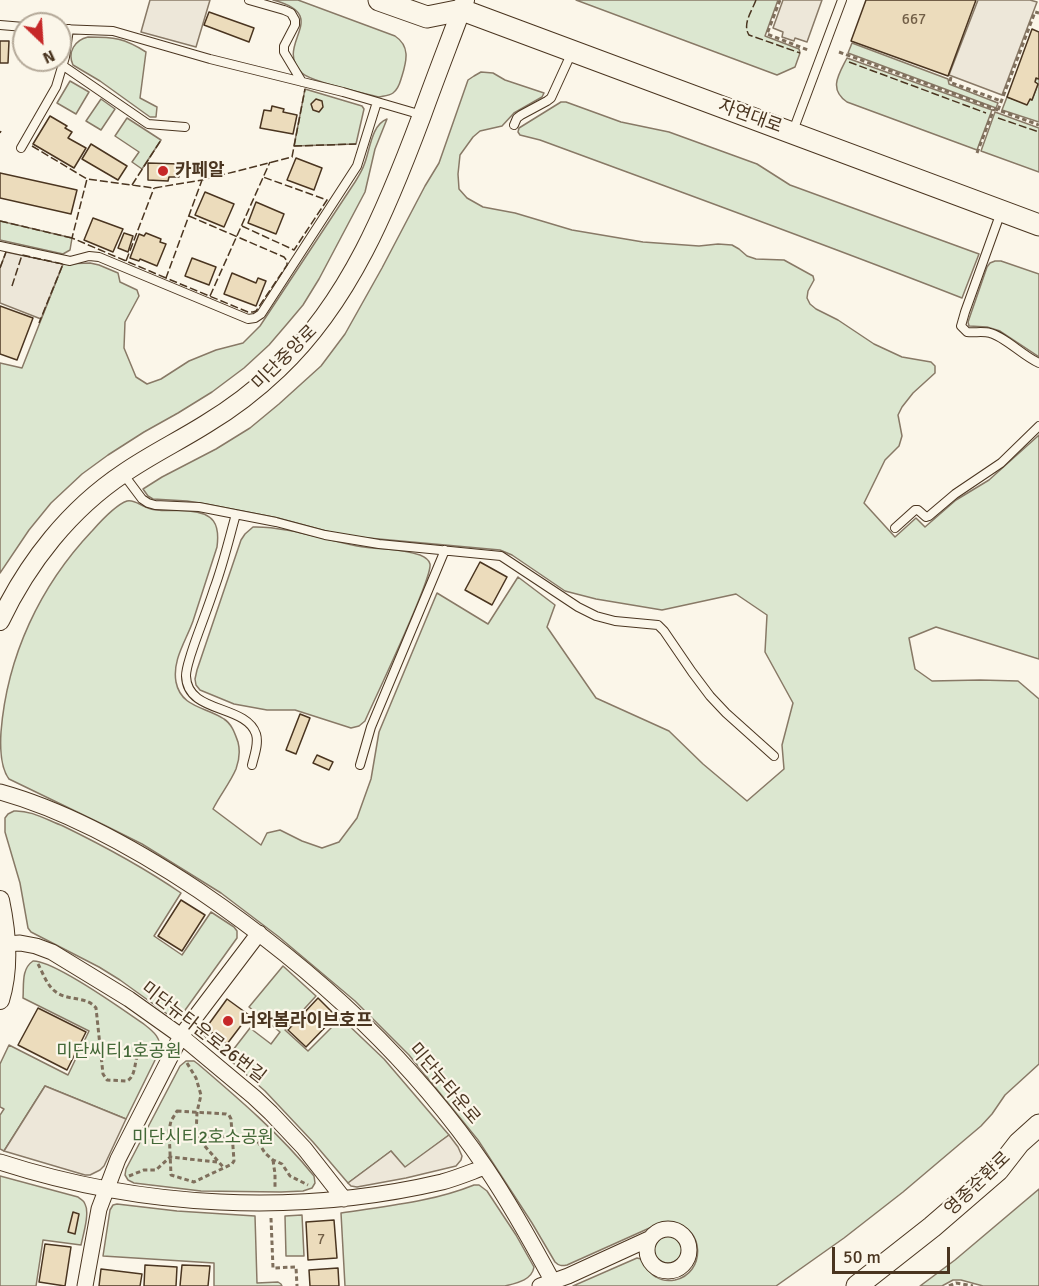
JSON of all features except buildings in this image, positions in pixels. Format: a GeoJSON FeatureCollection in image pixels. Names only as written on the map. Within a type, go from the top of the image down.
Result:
{"type":"FeatureCollection","features":[{"type":"Feature","properties":{"kind":"main road"},"geometry":{"type":"LineString","coordinates":[[379,0],[427,17],[461,3]]}},
{"type":"Feature","properties":{"kind":"main road","name":"자연대로"},"geometry":{"type":"LineString","coordinates":[[461,3],[572,51],[1039,225]]}},
{"type":"Feature","properties":{"kind":"main road","name":"영종순환로"},"geometry":{"type":"LineString","coordinates":[[857,1286],[932,1227],[998,1170],[1019,1143],[1039,1125]]}},
{"type":"Feature","properties":{"kind":"street","name":"미단중앙로"},"geometry":{"type":"LineString","coordinates":[[0,621],[32,564],[58,530],[94,495],[123,474],[243,399],[278,369],[314,331],[341,292],[391,193],[422,115],[461,3]]}},
{"type":"Feature","properties":{"kind":"street","name":"미단뉴타운로"},"geometry":{"type":"LineString","coordinates":[[0,792],[18,796],[58,812],[131,848],[259,933],[306,971],[380,1040],[442,1109],[485,1167],[520,1221],[546,1284]]}},
{"type":"Feature","properties":{"kind":"street"},"geometry":{"type":"LineString","coordinates":[[0,900],[6,944],[6,969],[0,1000]]}},
{"type":"Feature","properties":{"kind":"street"},"geometry":{"type":"LineString","coordinates":[[85,1286],[99,1209],[118,1159],[181,1035],[259,933]]}},
{"type":"Feature","properties":{"kind":"street","name":"미단뉴타운로26번길"},"geometry":{"type":"LineString","coordinates":[[6,944],[20,943],[52,952],[129,999],[181,1035],[271,1113],[304,1148],[344,1199]]}},
{"type":"Feature","properties":{"kind":"street"},"geometry":{"type":"LineString","coordinates":[[0,1162],[85,1186],[131,1194],[208,1202],[291,1202],[344,1199],[444,1181],[485,1167]]}},
{"type":"Feature","properties":{"kind":"street"},"geometry":{"type":"LineString","coordinates":[[546,1284],[651,1238]]}},
{"type":"Feature","properties":{"kind":"lane"},"geometry":{"type":"LineString","coordinates":[[249,0],[291,13],[295,25],[284,46],[284,52],[302,82]]}},
{"type":"Feature","properties":{"kind":"lane"},"geometry":{"type":"LineString","coordinates":[[792,133],[842,0]]}},
{"type":"Feature","properties":{"kind":"lane"},"geometry":{"type":"LineString","coordinates":[[72,29],[113,31],[422,115]]}},
{"type":"Feature","properties":{"kind":"lane"},"geometry":{"type":"LineString","coordinates":[[514,125],[521,115],[551,98],[572,51]]}},
{"type":"Feature","properties":{"kind":"lane"},"geometry":{"type":"LineString","coordinates":[[21,148],[56,87],[60,72]]}},
{"type":"Feature","properties":{"kind":"lane"},"geometry":{"type":"LineString","coordinates":[[72,72],[147,124],[185,127]]}},
{"type":"Feature","properties":{"kind":"lane"},"geometry":{"type":"LineString","coordinates":[[1,249],[70,261],[89,256],[99,257],[248,319],[255,318],[261,315],[357,166],[377,102]]}},
{"type":"Feature","properties":{"kind":"lane"},"geometry":{"type":"LineString","coordinates":[[1001,211],[961,326],[967,332],[995,335],[1039,363]]}},
{"type":"Feature","properties":{"kind":"lane"},"geometry":{"type":"LineString","coordinates":[[895,528],[915,510],[926,517],[929,516],[955,494],[1000,463],[1039,426]]}},
{"type":"Feature","properties":{"kind":"lane"},"geometry":{"type":"LineString","coordinates":[[123,474],[142,499],[155,505],[199,507],[276,522],[353,541],[501,556],[578,607],[596,616],[615,621],[658,625],[710,696],[774,756]]}},
{"type":"Feature","properties":{"kind":"lane"},"geometry":{"type":"LineString","coordinates":[[236,514],[186,676],[192,693],[199,699],[244,720],[256,732],[257,741],[252,765]]}},
{"type":"Feature","properties":{"kind":"lane"},"geometry":{"type":"LineString","coordinates":[[360,765],[371,727],[445,550]]}},
{"type":"Feature","properties":{"kind":"path"},"geometry":{"type":"LineString","coordinates":[[780,0],[767,34],[808,50]]}},
{"type":"Feature","properties":{"kind":"path"},"geometry":{"type":"LineString","coordinates":[[977,153],[1001,101],[1035,12],[1039,13]]}},
{"type":"Feature","properties":{"kind":"path"},"geometry":{"type":"LineString","coordinates":[[839,52],[1039,125]]}},
{"type":"Feature","properties":{"kind":"path"},"geometry":{"type":"LineString","coordinates":[[951,77],[950,82],[952,83],[1001,101]]}},
{"type":"Feature","properties":{"kind":"path"},"geometry":{"type":"LineString","coordinates":[[34,957],[54,991],[60,995],[91,1002],[96,1008],[103,1074],[107,1080],[130,1080],[133,1077],[138,1054],[163,1047]]}},
{"type":"Feature","properties":{"kind":"path"},"geometry":{"type":"LineString","coordinates":[[185,1059],[196,1078],[201,1095],[194,1136]]}},
{"type":"Feature","properties":{"kind":"path"},"geometry":{"type":"LineString","coordinates":[[177,1111],[198,1112],[229,1115],[234,1161],[224,1168],[191,1182],[171,1175],[169,1130],[171,1120],[177,1111]]}},
{"type":"Feature","properties":{"kind":"path"},"geometry":{"type":"LineString","coordinates":[[194,1136],[255,1137],[265,1153],[273,1161],[280,1162],[290,1176],[314,1188]]}},
{"type":"Feature","properties":{"kind":"path"},"geometry":{"type":"LineString","coordinates":[[194,1136],[224,1168]]}},
{"type":"Feature","properties":{"kind":"path"},"geometry":{"type":"LineString","coordinates":[[124,1179],[144,1170],[156,1170],[170,1157],[219,1162]]}},
{"type":"Feature","properties":{"kind":"path"},"geometry":{"type":"LineString","coordinates":[[273,1161],[276,1184],[274,1194]]}},
{"type":"Feature","properties":{"kind":"path"},"geometry":{"type":"LineString","coordinates":[[270,1213],[273,1268],[296,1267],[297,1286]]}},
{"type":"Feature","properties":{"kind":"path"},"geometry":{"type":"LineString","coordinates":[[949,1286],[956,1283],[973,1286]]}},
{"type":"Feature","properties":{"kind":"green space"},"geometry":{"type":"Polygon","coordinates":[[[273,0],[298,0],[395,36],[403,44],[406,54],[404,70],[397,90],[390,95],[379,97],[326,83],[302,73],[295,62],[293,52],[301,22],[299,14],[291,7],[273,0]]]}},
{"type":"Feature","properties":{"kind":"green space"},"geometry":{"type":"Polygon","coordinates":[[[576,0],[778,0],[765,36],[799,49],[800,53],[795,67],[777,75],[576,0]]]}},
{"type":"Feature","properties":{"kind":"green space"},"geometry":{"type":"Polygon","coordinates":[[[105,37],[119,39],[146,52],[140,98],[157,107],[156,117],[150,117],[100,81],[73,65],[73,47],[83,39],[105,37]]]}},
{"type":"Feature","properties":{"kind":"green space"},"geometry":{"type":"Polygon","coordinates":[[[852,43],[948,79],[949,84],[998,103],[996,108],[848,53],[852,43]]]}},
{"type":"Feature","properties":{"kind":"green space"},"geometry":{"type":"Polygon","coordinates":[[[847,58],[992,110],[977,150],[847,102],[838,92],[837,81],[847,58]]]}},
{"type":"Feature","properties":{"kind":"green space"},"geometry":{"type":"Polygon","coordinates":[[[481,72],[493,73],[505,80],[544,93],[542,97],[514,113],[502,126],[480,131],[473,137],[460,155],[458,174],[459,189],[467,198],[483,207],[515,213],[572,230],[643,242],[699,246],[732,245],[747,256],[756,259],[784,260],[813,276],[814,280],[807,298],[816,309],[838,320],[874,344],[902,357],[931,362],[935,366],[935,373],[913,393],[902,407],[898,415],[902,436],[899,446],[885,460],[864,503],[895,537],[916,518],[925,527],[956,500],[989,480],[1039,435],[1039,659],[936,627],[909,638],[915,669],[932,681],[1018,681],[1039,699],[1039,1064],[1005,1095],[981,1126],[903,1192],[844,1238],[776,1286],[573,1286],[637,1258],[641,1259],[656,1277],[675,1280],[685,1276],[692,1269],[698,1250],[696,1241],[684,1226],[673,1223],[663,1224],[567,1265],[562,1266],[555,1262],[478,1140],[409,1055],[355,1001],[279,937],[221,893],[142,844],[9,779],[2,763],[1,738],[4,704],[10,676],[29,624],[42,599],[73,552],[108,514],[122,503],[130,501],[163,511],[198,512],[210,517],[216,526],[217,547],[193,621],[178,658],[176,682],[179,691],[189,702],[224,719],[233,729],[239,745],[237,766],[213,809],[261,845],[267,833],[280,830],[322,848],[339,842],[357,818],[371,779],[379,732],[437,593],[488,624],[518,577],[555,605],[547,627],[596,698],[669,731],[703,764],[747,801],[784,769],[782,745],[793,703],[765,652],[767,615],[736,594],[662,610],[596,599],[565,591],[512,555],[500,550],[357,537],[206,504],[153,499],[143,489],[250,428],[321,366],[345,334],[439,163],[468,80],[481,72]]]}},
{"type":"Feature","properties":{"kind":"green space"},"geometry":{"type":"Polygon","coordinates":[[[1036,78],[1039,79],[1039,122],[1002,110],[1007,97],[1027,104],[1030,99],[1032,100],[1038,84],[1035,82],[1036,78]]]}},
{"type":"Feature","properties":{"kind":"green space"},"geometry":{"type":"Polygon","coordinates":[[[70,81],[89,92],[76,114],[57,103],[70,81]]]}},
{"type":"Feature","properties":{"kind":"green space"},"geometry":{"type":"Polygon","coordinates":[[[305,89],[362,106],[364,109],[356,144],[294,146],[305,89]]]}},
{"type":"Feature","properties":{"kind":"green space"},"geometry":{"type":"Polygon","coordinates":[[[101,99],[115,109],[101,130],[86,121],[101,99]]]}},
{"type":"Feature","properties":{"kind":"green space"},"geometry":{"type":"Polygon","coordinates":[[[561,102],[621,122],[669,132],[757,164],[790,185],[979,254],[962,298],[699,198],[540,140],[520,135],[519,128],[561,102]]]}},
{"type":"Feature","properties":{"kind":"green space"},"geometry":{"type":"Polygon","coordinates":[[[995,112],[1039,128],[1039,172],[981,151],[995,112]]]}},
{"type":"Feature","properties":{"kind":"green space"},"geometry":{"type":"Polygon","coordinates":[[[127,118],[161,140],[142,169],[132,162],[139,152],[115,136],[127,118]]]}},
{"type":"Feature","properties":{"kind":"green space"},"geometry":{"type":"Polygon","coordinates":[[[387,119],[375,149],[365,192],[319,279],[303,305],[287,324],[269,345],[244,368],[212,392],[144,432],[82,474],[51,503],[29,530],[0,573],[0,363],[22,368],[63,264],[99,265],[118,273],[120,282],[137,290],[139,296],[125,322],[124,348],[136,377],[147,384],[161,379],[189,361],[216,350],[243,343],[260,326],[355,182],[363,167],[374,132],[387,119]]]}},
{"type":"Feature","properties":{"kind":"green space"},"geometry":{"type":"Polygon","coordinates":[[[0,221],[72,238],[70,250],[63,254],[0,240],[0,221]]]}},
{"type":"Feature","properties":{"kind":"green space"},"geometry":{"type":"Polygon","coordinates":[[[995,261],[1039,274],[1039,357],[1000,331],[987,327],[969,326],[968,322],[987,267],[995,261]]]}},
{"type":"Feature","properties":{"kind":"green space"},"geometry":{"type":"Polygon","coordinates":[[[253,527],[292,531],[357,546],[405,551],[422,556],[430,564],[413,614],[365,721],[359,726],[351,728],[295,710],[267,710],[234,704],[200,690],[196,685],[197,670],[241,540],[253,527]]]}},
{"type":"Feature","properties":{"kind":"green space"},"geometry":{"type":"Polygon","coordinates":[[[14,811],[33,814],[63,826],[123,857],[181,893],[154,936],[182,955],[211,912],[234,927],[237,931],[237,938],[183,1013],[177,1017],[170,1016],[99,967],[31,932],[28,928],[20,883],[5,832],[5,818],[14,811]]]}},
{"type":"Feature","properties":{"kind":"green space","name":"미단씨티1호공원"},"geometry":{"type":"Polygon","coordinates":[[[33,961],[43,963],[72,977],[135,1018],[156,1036],[160,1050],[126,1119],[45,1086],[4,1151],[0,1149],[0,1115],[4,1109],[0,1107],[0,1064],[9,1045],[68,1075],[89,1031],[23,998],[25,973],[33,961]]]}},
{"type":"Feature","properties":{"kind":"green space"},"geometry":{"type":"Polygon","coordinates":[[[283,966],[316,996],[285,1030],[308,1051],[341,1018],[384,1059],[449,1135],[405,1168],[391,1151],[348,1183],[265,1091],[207,1040],[204,1035],[206,1029],[233,1050],[250,1028],[271,1044],[280,1032],[249,1007],[283,966]]]}},
{"type":"Feature","properties":{"kind":"green space","name":"미단시티2호소공원"},"geometry":{"type":"Polygon","coordinates":[[[186,1061],[194,1061],[198,1064],[273,1131],[314,1176],[315,1183],[312,1188],[303,1191],[281,1192],[201,1191],[134,1183],[128,1180],[125,1175],[126,1169],[180,1066],[186,1061]]]}},
{"type":"Feature","properties":{"kind":"green space"},"geometry":{"type":"Polygon","coordinates":[[[0,1176],[78,1197],[84,1202],[86,1208],[86,1224],[81,1245],[43,1240],[36,1286],[0,1286],[0,1176]]]}},
{"type":"Feature","properties":{"kind":"green space"},"geometry":{"type":"Polygon","coordinates":[[[479,1185],[487,1191],[516,1235],[534,1267],[527,1278],[505,1286],[345,1286],[341,1213],[392,1206],[458,1191],[479,1185]]]}},
{"type":"Feature","properties":{"kind":"green space"},"geometry":{"type":"Polygon","coordinates":[[[1039,1189],[1039,1286],[983,1286],[953,1280],[942,1286],[920,1286],[955,1260],[1039,1189]]]}},
{"type":"Feature","properties":{"kind":"green space"},"geometry":{"type":"Polygon","coordinates":[[[113,1205],[255,1216],[257,1283],[278,1282],[282,1286],[214,1286],[214,1263],[103,1256],[110,1210],[113,1205]]]}},
{"type":"Feature","properties":{"kind":"green space"},"geometry":{"type":"Polygon","coordinates":[[[302,1215],[304,1256],[286,1256],[285,1216],[302,1215]]]}},
{"type":"Feature","properties":{"kind":"green space"},"geometry":{"type":"Polygon","coordinates":[[[668,1235],[678,1239],[682,1249],[678,1259],[668,1263],[658,1259],[654,1249],[658,1239],[668,1235]]]}},
{"type":"Feature","properties":{"kind":"shaded area"},"geometry":{"type":"Polygon","coordinates":[[[150,0],[210,0],[196,47],[141,32],[150,0]]]}},
{"type":"Feature","properties":{"kind":"shaded area"},"geometry":{"type":"Polygon","coordinates":[[[783,0],[822,0],[807,42],[782,37],[783,32],[773,28],[783,0]]]}},
{"type":"Feature","properties":{"kind":"shaded area"},"geometry":{"type":"Polygon","coordinates":[[[978,0],[1037,2],[1002,95],[949,75],[978,0]]]}},
{"type":"Feature","properties":{"kind":"shaded area"},"geometry":{"type":"Polygon","coordinates":[[[6,252],[63,264],[41,319],[0,303],[0,268],[6,252]]]}},
{"type":"Feature","properties":{"kind":"shaded area"},"geometry":{"type":"Polygon","coordinates":[[[45,1086],[126,1119],[100,1170],[85,1175],[4,1151],[45,1086]]]}},
{"type":"Feature","properties":{"kind":"shaded area"},"geometry":{"type":"Polygon","coordinates":[[[449,1135],[462,1156],[456,1166],[357,1187],[348,1183],[391,1151],[405,1167],[449,1135]]]}},
{"type":"Feature","properties":{"kind":"fence"},"geometry":{"type":"LineString","coordinates":[[756,0],[747,22],[749,35],[800,53]]}},
{"type":"Feature","properties":{"kind":"fence"},"geometry":{"type":"LineString","coordinates":[[849,62],[986,113]]}},
{"type":"Feature","properties":{"kind":"fence"},"geometry":{"type":"LineString","coordinates":[[189,216],[284,257],[287,261],[287,265],[256,311],[248,312],[166,278],[202,180],[292,157],[305,89]]}},
{"type":"Feature","properties":{"kind":"fence"},"geometry":{"type":"LineString","coordinates":[[998,118],[1039,132]]}},
{"type":"Feature","properties":{"kind":"fence"},"geometry":{"type":"LineString","coordinates":[[132,185],[161,140]]}},
{"type":"Feature","properties":{"kind":"fence"},"geometry":{"type":"LineString","coordinates":[[294,146],[356,144]]}},
{"type":"Feature","properties":{"kind":"fence"},"geometry":{"type":"LineString","coordinates":[[32,146],[87,179]]}},
{"type":"Feature","properties":{"kind":"fence"},"geometry":{"type":"LineString","coordinates":[[210,296],[270,162]]}},
{"type":"Feature","properties":{"kind":"fence"},"geometry":{"type":"LineString","coordinates":[[242,226],[294,250],[327,200],[263,177]]}},
{"type":"Feature","properties":{"kind":"fence"},"geometry":{"type":"LineString","coordinates":[[166,278],[72,238],[87,179],[154,188],[202,180]]}},
{"type":"Feature","properties":{"kind":"fence"},"geometry":{"type":"LineString","coordinates":[[126,261],[154,188]]}},
{"type":"Feature","properties":{"kind":"fence"},"geometry":{"type":"LineString","coordinates":[[0,221],[72,238]]}},
{"type":"Feature","properties":{"kind":"fence"},"geometry":{"type":"LineString","coordinates":[[0,268],[6,252]]}},
{"type":"Feature","properties":{"kind":"fence"},"geometry":{"type":"LineString","coordinates":[[12,286],[22,255],[63,264],[39,323]]}},
{"type":"Feature","properties":{"kind":"place","name":"카페알"},"geometry":{"type":"Point","coordinates":[163,171]}},
{"type":"Feature","properties":{"kind":"place","name":"너와봄라이브호프"},"geometry":{"type":"Point","coordinates":[228,1021]}}]}
